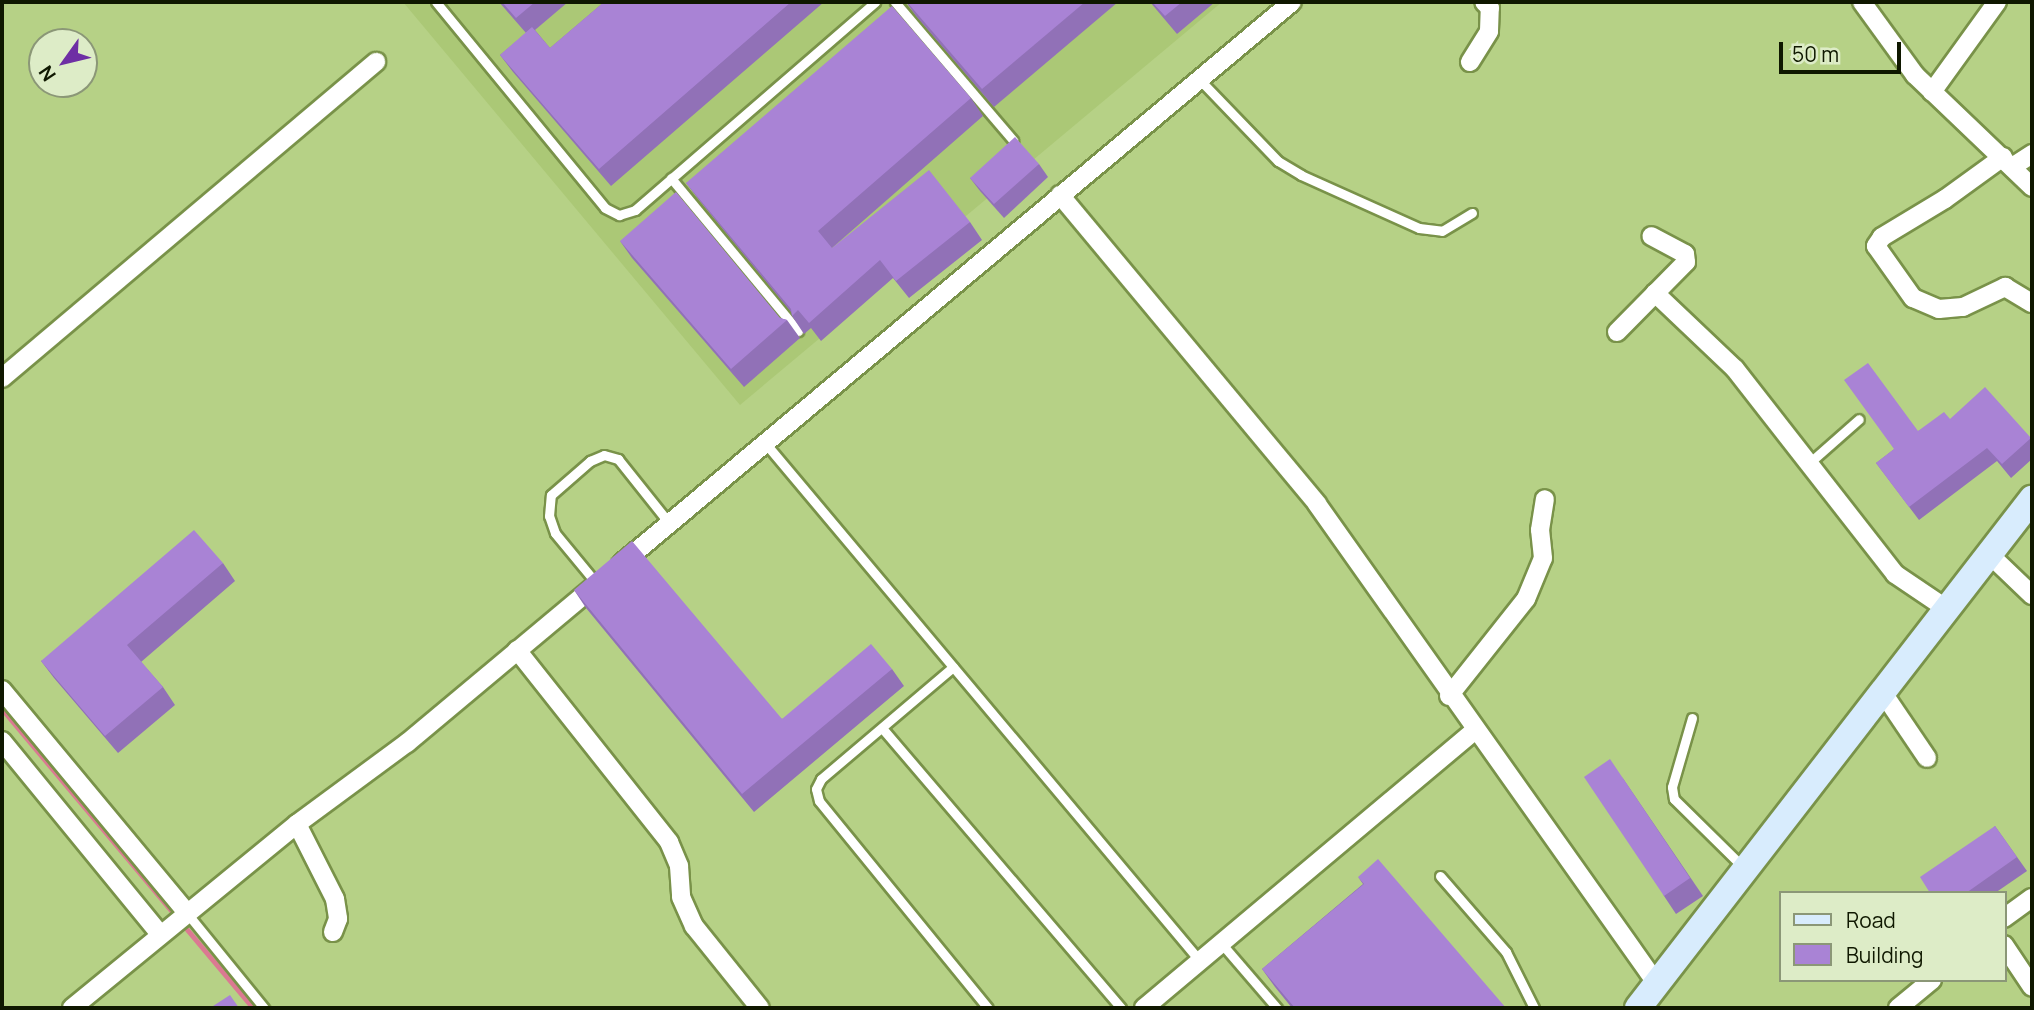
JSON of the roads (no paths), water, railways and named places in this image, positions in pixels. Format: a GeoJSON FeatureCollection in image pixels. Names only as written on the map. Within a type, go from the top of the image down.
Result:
{"type":"FeatureCollection","features":[{"type":"Feature","properties":{"kind":"street"},"geometry":{"type":"LineString","coordinates":[[72,1008],[297,824],[407,743],[1292,2]]}},
{"type":"Feature","properties":{"kind":"street"},"geometry":{"type":"LineString","coordinates":[[1470,62],[1489,31],[1490,8],[1484,2]]}},
{"type":"Feature","properties":{"kind":"street"},"geometry":{"type":"LineString","coordinates":[[1862,2],[1915,75],[2032,187]]}},
{"type":"Feature","properties":{"kind":"street"},"geometry":{"type":"LineString","coordinates":[[1933,92],[1997,2]]}},
{"type":"Feature","properties":{"kind":"street"},"geometry":{"type":"LineString","coordinates":[[2,378],[376,62]]}},
{"type":"Feature","properties":{"kind":"street"},"geometry":{"type":"LineString","coordinates":[[2032,154],[2007,162],[1882,237],[1876,246],[1913,299],[1939,309],[1963,307],[2005,287],[2032,303]]}},
{"type":"Feature","properties":{"kind":"street"},"geometry":{"type":"LineString","coordinates":[[1060,195],[1317,504],[1449,696],[1657,984]]}},
{"type":"Feature","properties":{"kind":"street"},"geometry":{"type":"LineString","coordinates":[[1618,332],[1686,262],[1685,254],[1651,236]]}},
{"type":"Feature","properties":{"kind":"street"},"geometry":{"type":"LineString","coordinates":[[1655,293],[1735,369],[1895,574],[1944,607]]}},
{"type":"Feature","properties":{"kind":"street"},"geometry":{"type":"LineString","coordinates":[[1449,696],[1526,599],[1543,558],[1540,530],[1545,499]]}},
{"type":"Feature","properties":{"kind":"street"},"geometry":{"type":"LineString","coordinates":[[1637,1008],[1944,607],[2032,499]]}},
{"type":"Feature","properties":{"kind":"street"},"geometry":{"type":"LineString","coordinates":[[1988,553],[2032,595]]}},
{"type":"Feature","properties":{"kind":"street"},"geometry":{"type":"LineString","coordinates":[[517,650],[669,842],[679,866],[681,897],[694,926],[760,1008]]}},
{"type":"Feature","properties":{"kind":"street"},"geometry":{"type":"LineString","coordinates":[[2,690],[184,914]]}},
{"type":"Feature","properties":{"kind":"street"},"geometry":{"type":"LineString","coordinates":[[1881,690],[1927,758]]}},
{"type":"Feature","properties":{"kind":"street"},"geometry":{"type":"LineString","coordinates":[[1144,1008],[1474,731]]}},
{"type":"Feature","properties":{"kind":"street"},"geometry":{"type":"LineString","coordinates":[[2,741],[162,932]]}},
{"type":"Feature","properties":{"kind":"street"},"geometry":{"type":"LineString","coordinates":[[297,824],[335,899],[338,919],[333,932]]}},
{"type":"Feature","properties":{"kind":"street"},"geometry":{"type":"LineString","coordinates":[[2006,917],[2032,898]]}},
{"type":"Feature","properties":{"kind":"street"},"geometry":{"type":"LineString","coordinates":[[2006,948],[2032,987]]}},
{"type":"Feature","properties":{"kind":"street"},"geometry":{"type":"LineString","coordinates":[[1906,1006],[1930,982]]}},
{"type":"Feature","properties":{"kind":"lane"},"geometry":{"type":"LineString","coordinates":[[436,2],[605,208],[620,215],[635,210],[875,2]]}},
{"type":"Feature","properties":{"kind":"lane"},"geometry":{"type":"LineString","coordinates":[[895,2],[1013,140]]}},
{"type":"Feature","properties":{"kind":"lane"},"geometry":{"type":"LineString","coordinates":[[1199,79],[1278,161],[1301,176],[1419,228],[1443,231],[1472,213]]}},
{"type":"Feature","properties":{"kind":"lane"},"geometry":{"type":"LineString","coordinates":[[671,178],[798,331]]}},
{"type":"Feature","properties":{"kind":"lane"},"geometry":{"type":"LineString","coordinates":[[1807,464],[1859,419]]}},
{"type":"Feature","properties":{"kind":"lane"},"geometry":{"type":"LineString","coordinates":[[766,444],[1200,961]]}},
{"type":"Feature","properties":{"kind":"lane"},"geometry":{"type":"LineString","coordinates":[[597,584],[555,533],[548,516],[551,495],[590,461],[604,455],[618,458],[669,523]]}},
{"type":"Feature","properties":{"kind":"lane"},"geometry":{"type":"LineString","coordinates":[[953,667],[821,779],[816,789],[819,801],[988,1008]]}},
{"type":"Feature","properties":{"kind":"lane"},"geometry":{"type":"LineString","coordinates":[[1692,718],[1672,788],[1674,799],[1745,869]]}},
{"type":"Feature","properties":{"kind":"lane"},"geometry":{"type":"LineString","coordinates":[[881,728],[1121,1008]]}},
{"type":"Feature","properties":{"kind":"lane"},"geometry":{"type":"LineString","coordinates":[[1440,876],[1506,953],[1534,1008]]}},
{"type":"Feature","properties":{"kind":"lane"},"geometry":{"type":"LineString","coordinates":[[184,914],[264,1008]]}},
{"type":"Feature","properties":{"kind":"lane"},"geometry":{"type":"LineString","coordinates":[[1221,943],[1277,1008]]}},
{"type":"Feature","properties":{"kind":"waterway"},"geometry":{"type":"LineString","coordinates":[[2,709],[253,1008]]}}]}
